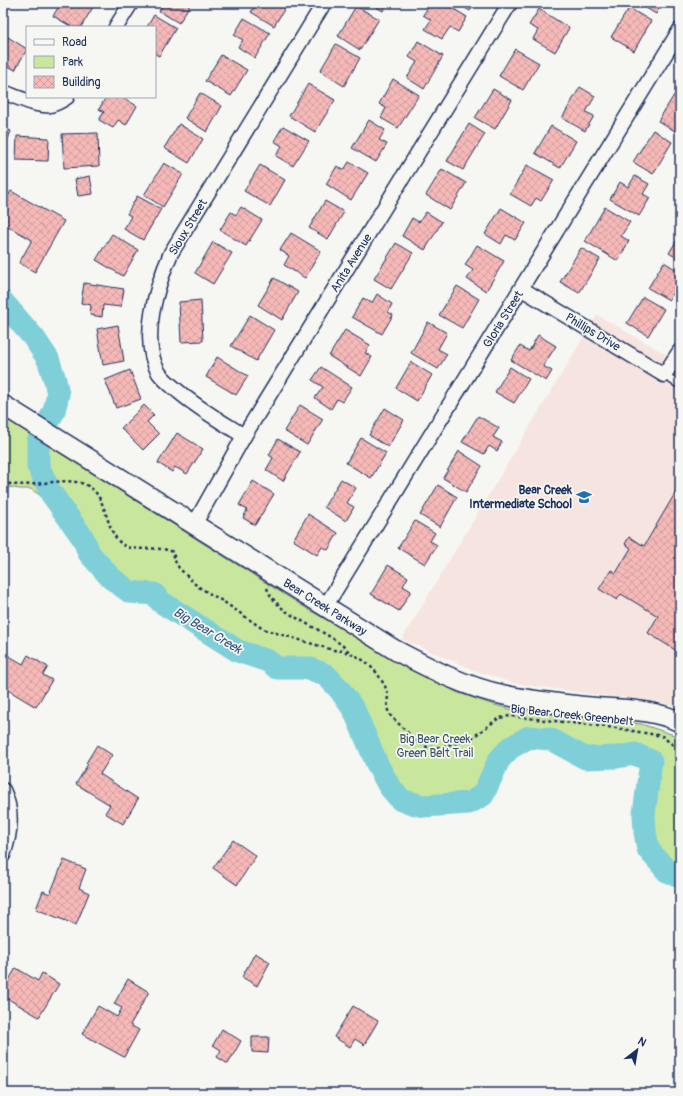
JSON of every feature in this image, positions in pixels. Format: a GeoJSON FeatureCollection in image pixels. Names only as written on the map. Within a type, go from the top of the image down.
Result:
{"type":"FeatureCollection","features":[{"type":"Feature","properties":{"kind":"main road","name":"Bear Creek Parkway"},"geometry":{"type":"LineString","coordinates":[[3,405],[325,607],[395,650],[428,667],[465,683],[503,695],[580,706],[653,713],[670,717],[680,722]]}},
{"type":"Feature","properties":{"kind":"street"},"geometry":{"type":"LineString","coordinates":[[117,26],[131,3]]}},
{"type":"Feature","properties":{"kind":"street","name":"Sioux Street"},"geometry":{"type":"LineString","coordinates":[[244,436],[191,402],[159,373],[153,359],[150,346],[150,332],[157,288],[171,253],[324,3]]}},
{"type":"Feature","properties":{"kind":"street","name":"Anita Avenue"},"geometry":{"type":"LineString","coordinates":[[194,524],[244,436],[510,3]]}},
{"type":"Feature","properties":{"kind":"street","name":"Gloria Street"},"geometry":{"type":"LineString","coordinates":[[325,607],[680,30]]}},
{"type":"Feature","properties":{"kind":"street"},"geometry":{"type":"LineString","coordinates":[[3,92],[32,103],[48,106],[65,98]]}},
{"type":"Feature","properties":{"kind":"street","name":"Phillips Drive"},"geometry":{"type":"LineString","coordinates":[[522,289],[664,375]]}},
{"type":"Feature","properties":{"kind":"street"},"geometry":{"type":"LineString","coordinates":[[664,375],[680,351]]}},
{"type":"Feature","properties":{"kind":"street"},"geometry":{"type":"LineString","coordinates":[[3,790],[9,804],[11,820],[3,855]]}},
{"type":"Feature","properties":{"kind":"lane"},"geometry":{"type":"LineString","coordinates":[[664,375],[680,384]]}},
{"type":"Feature","properties":{"kind":"path","name":"Big Bear Creek Greenbelt"},"geometry":{"type":"LineString","coordinates":[[3,481],[13,486],[70,481],[84,484],[95,491],[102,503],[112,530],[125,546],[133,548],[165,548],[173,552],[175,561],[183,574],[197,586],[224,602],[263,629],[350,653],[366,662],[377,673],[385,686],[388,695],[387,708],[390,715],[418,743],[427,747],[435,748],[468,740],[499,718],[510,716],[616,728],[662,736],[673,745],[680,763]]}},
{"type":"Feature","properties":{"kind":"path"},"geometry":{"type":"LineString","coordinates":[[266,585],[271,596],[278,605],[335,640],[350,653]]}},
{"type":"Feature","properties":{"kind":"shaded area","name":"Bear Creek Intermediate School"},"geometry":{"type":"Polygon","coordinates":[[[597,315],[680,362],[680,708],[660,702],[513,683],[476,671],[402,639],[597,315]]]}},
{"type":"Feature","properties":{"kind":"green space","name":"Big Bear Creek Green Belt Trail"},"geometry":{"type":"Polygon","coordinates":[[[3,417],[309,610],[456,692],[513,710],[641,724],[680,737],[680,876],[667,871],[648,849],[644,814],[651,761],[635,754],[617,757],[585,758],[550,739],[529,737],[510,748],[499,760],[483,795],[469,803],[423,806],[401,800],[389,786],[378,766],[354,710],[340,690],[326,675],[308,668],[277,668],[238,651],[161,602],[154,594],[130,592],[111,578],[57,507],[31,489],[3,486],[3,417]]]}},
{"type":"Feature","properties":{"kind":"building"},"geometry":{"type":"Polygon","coordinates":[[[61,3],[86,3],[93,7],[82,26],[70,26],[53,16],[61,3]]]}},
{"type":"Feature","properties":{"kind":"building"},"geometry":{"type":"Polygon","coordinates":[[[164,3],[191,3],[179,23],[159,11],[164,3]]]}},
{"type":"Feature","properties":{"kind":"building"},"geometry":{"type":"Polygon","coordinates":[[[257,3],[288,3],[274,26],[251,12],[257,3]]]}},
{"type":"Feature","properties":{"kind":"building"},"geometry":{"type":"Polygon","coordinates":[[[369,3],[387,3],[383,11],[369,3]]]}},
{"type":"Feature","properties":{"kind":"building"},"geometry":{"type":"Polygon","coordinates":[[[431,3],[444,3],[467,17],[458,32],[450,27],[442,39],[425,29],[431,20],[423,15],[431,3]]]}},
{"type":"Feature","properties":{"kind":"building"},"geometry":{"type":"Polygon","coordinates":[[[457,3],[475,3],[470,11],[457,3]]]}},
{"type":"Feature","properties":{"kind":"building"},"geometry":{"type":"Polygon","coordinates":[[[638,3],[662,3],[656,14],[638,3]]]}},
{"type":"Feature","properties":{"kind":"building"},"geometry":{"type":"Polygon","coordinates":[[[356,6],[379,19],[360,50],[338,36],[356,6]]]}},
{"type":"Feature","properties":{"kind":"building"},"geometry":{"type":"Polygon","coordinates":[[[629,8],[651,21],[634,51],[611,37],[629,8]]]}},
{"type":"Feature","properties":{"kind":"building"},"geometry":{"type":"Polygon","coordinates":[[[539,9],[569,28],[555,52],[533,39],[538,30],[529,25],[539,9]]]}},
{"type":"Feature","properties":{"kind":"building"},"geometry":{"type":"Polygon","coordinates":[[[154,15],[176,28],[159,56],[156,54],[156,26],[148,26],[154,15]]]}},
{"type":"Feature","properties":{"kind":"building"},"geometry":{"type":"Polygon","coordinates":[[[244,18],[270,33],[255,58],[238,47],[243,40],[234,35],[244,18]]]}},
{"type":"Feature","properties":{"kind":"building"},"geometry":{"type":"Polygon","coordinates":[[[3,34],[26,48],[26,51],[15,70],[3,63],[3,34]]]}},
{"type":"Feature","properties":{"kind":"building"},"geometry":{"type":"Polygon","coordinates":[[[418,41],[443,56],[424,89],[407,78],[417,62],[409,57],[418,41]]]}},
{"type":"Feature","properties":{"kind":"building"},"geometry":{"type":"Polygon","coordinates":[[[336,44],[360,58],[344,86],[320,71],[336,44]]]}},
{"type":"Feature","properties":{"kind":"building"},"geometry":{"type":"Polygon","coordinates":[[[515,49],[539,63],[523,90],[499,76],[515,49]]]}},
{"type":"Feature","properties":{"kind":"building"},"geometry":{"type":"Polygon","coordinates":[[[221,55],[247,70],[231,96],[205,81],[221,55]]]}},
{"type":"Feature","properties":{"kind":"building"},"geometry":{"type":"Polygon","coordinates":[[[393,79],[419,95],[398,128],[381,118],[386,108],[379,104],[393,79]]]}},
{"type":"Feature","properties":{"kind":"building"},"geometry":{"type":"Polygon","coordinates":[[[308,84],[335,100],[315,132],[289,116],[308,84]]]}},
{"type":"Feature","properties":{"kind":"building"},"geometry":{"type":"Polygon","coordinates":[[[580,87],[595,96],[586,112],[594,116],[585,131],[562,118],[580,87]]]}},
{"type":"Feature","properties":{"kind":"building"},"geometry":{"type":"Polygon","coordinates":[[[493,89],[512,100],[495,129],[475,118],[493,89]]]}},
{"type":"Feature","properties":{"kind":"building"},"geometry":{"type":"Polygon","coordinates":[[[676,92],[680,95],[680,134],[658,121],[676,92]]]}},
{"type":"Feature","properties":{"kind":"building"},"geometry":{"type":"Polygon","coordinates":[[[200,93],[222,106],[207,132],[185,118],[200,93]]]}},
{"type":"Feature","properties":{"kind":"building"},"geometry":{"type":"Polygon","coordinates":[[[105,98],[124,98],[137,106],[126,125],[118,120],[113,128],[99,120],[104,112],[99,109],[105,98]]]}},
{"type":"Feature","properties":{"kind":"building"},"geometry":{"type":"Polygon","coordinates":[[[369,120],[385,130],[379,140],[387,144],[376,162],[352,148],[369,120]]]}},
{"type":"Feature","properties":{"kind":"building"},"geometry":{"type":"Polygon","coordinates":[[[179,124],[203,139],[189,163],[164,148],[179,124]]]}},
{"type":"Feature","properties":{"kind":"building"},"geometry":{"type":"Polygon","coordinates":[[[469,124],[485,134],[463,170],[447,161],[469,124]]]}},
{"type":"Feature","properties":{"kind":"building"},"geometry":{"type":"Polygon","coordinates":[[[283,126],[309,141],[293,166],[276,156],[282,146],[274,141],[283,126]]]}},
{"type":"Feature","properties":{"kind":"building"},"geometry":{"type":"Polygon","coordinates":[[[551,126],[576,141],[560,168],[535,153],[551,126]]]}},
{"type":"Feature","properties":{"kind":"building"},"geometry":{"type":"Polygon","coordinates":[[[3,128],[11,131],[3,152],[3,128]]]}},
{"type":"Feature","properties":{"kind":"building"},"geometry":{"type":"Polygon","coordinates":[[[653,130],[672,142],[653,174],[633,162],[653,130]]]}},
{"type":"Feature","properties":{"kind":"building"},"geometry":{"type":"Polygon","coordinates":[[[98,133],[99,166],[64,168],[62,134],[98,133]]]}},
{"type":"Feature","properties":{"kind":"building"},"geometry":{"type":"Polygon","coordinates":[[[17,136],[49,138],[48,161],[16,160],[17,136]]]}},
{"type":"Feature","properties":{"kind":"building"},"geometry":{"type":"Polygon","coordinates":[[[349,162],[368,173],[351,200],[326,184],[337,166],[344,170],[349,162]]]}},
{"type":"Feature","properties":{"kind":"building"},"geometry":{"type":"Polygon","coordinates":[[[164,163],[183,174],[163,207],[144,195],[164,163]]]}},
{"type":"Feature","properties":{"kind":"building"},"geometry":{"type":"Polygon","coordinates":[[[260,165],[285,180],[270,206],[244,191],[260,165]]]}},
{"type":"Feature","properties":{"kind":"building"},"geometry":{"type":"Polygon","coordinates":[[[527,165],[554,180],[541,201],[536,198],[531,206],[510,194],[527,165]]]}},
{"type":"Feature","properties":{"kind":"building"},"geometry":{"type":"Polygon","coordinates":[[[442,169],[466,183],[450,210],[426,195],[442,169]]]}},
{"type":"Feature","properties":{"kind":"building"},"geometry":{"type":"Polygon","coordinates":[[[90,176],[93,194],[78,196],[75,179],[90,176]]]}},
{"type":"Feature","properties":{"kind":"building"},"geometry":{"type":"Polygon","coordinates":[[[635,176],[649,184],[643,194],[650,198],[639,216],[610,199],[620,182],[628,187],[635,176]]]}},
{"type":"Feature","properties":{"kind":"building"},"geometry":{"type":"Polygon","coordinates":[[[11,191],[64,221],[35,272],[19,263],[32,240],[4,224],[7,219],[3,217],[3,205],[11,191]]]}},
{"type":"Feature","properties":{"kind":"building"},"geometry":{"type":"Polygon","coordinates":[[[137,196],[161,209],[143,240],[124,229],[131,216],[127,214],[137,196]]]}},
{"type":"Feature","properties":{"kind":"building"},"geometry":{"type":"Polygon","coordinates":[[[325,201],[344,212],[328,239],[309,228],[325,201]]]}},
{"type":"Feature","properties":{"kind":"building"},"geometry":{"type":"Polygon","coordinates":[[[241,207],[262,220],[246,246],[220,230],[231,212],[236,215],[241,207]]]}},
{"type":"Feature","properties":{"kind":"building"},"geometry":{"type":"Polygon","coordinates":[[[605,207],[630,222],[621,236],[629,241],[618,261],[585,241],[605,207]]]}},
{"type":"Feature","properties":{"kind":"building"},"geometry":{"type":"Polygon","coordinates":[[[501,208],[526,223],[515,240],[506,235],[501,244],[485,234],[501,208]]]}},
{"type":"Feature","properties":{"kind":"building"},"geometry":{"type":"Polygon","coordinates":[[[426,212],[442,222],[425,250],[402,236],[412,218],[419,222],[426,212]]]}},
{"type":"Feature","properties":{"kind":"building"},"geometry":{"type":"Polygon","coordinates":[[[291,233],[321,251],[305,278],[284,265],[289,256],[280,250],[291,233]]]}},
{"type":"Feature","properties":{"kind":"building"},"geometry":{"type":"Polygon","coordinates":[[[112,234],[138,250],[123,276],[96,260],[112,234]]]}},
{"type":"Feature","properties":{"kind":"building"},"geometry":{"type":"Polygon","coordinates":[[[680,235],[680,260],[669,253],[680,235]]]}},
{"type":"Feature","properties":{"kind":"building"},"geometry":{"type":"Polygon","coordinates":[[[213,242],[232,253],[213,284],[195,273],[213,242]]]}},
{"type":"Feature","properties":{"kind":"building"},"geometry":{"type":"Polygon","coordinates":[[[396,243],[413,253],[391,289],[374,279],[396,243]]]}},
{"type":"Feature","properties":{"kind":"building"},"geometry":{"type":"Polygon","coordinates":[[[477,245],[504,261],[486,291],[467,279],[473,270],[465,265],[477,245]]]}},
{"type":"Feature","properties":{"kind":"building"},"geometry":{"type":"Polygon","coordinates":[[[581,248],[600,259],[579,293],[560,282],[581,248]]]}},
{"type":"Feature","properties":{"kind":"building"},"geometry":{"type":"Polygon","coordinates":[[[664,262],[680,272],[680,282],[669,300],[648,288],[664,262]]]}},
{"type":"Feature","properties":{"kind":"building"},"geometry":{"type":"Polygon","coordinates":[[[274,278],[298,292],[282,320],[258,305],[274,278]]]}},
{"type":"Feature","properties":{"kind":"building"},"geometry":{"type":"Polygon","coordinates":[[[84,283],[124,289],[121,307],[103,305],[102,317],[90,315],[91,305],[81,303],[84,283]]]}},
{"type":"Feature","properties":{"kind":"building"},"geometry":{"type":"Polygon","coordinates":[[[457,286],[479,299],[462,328],[439,315],[457,286]]]}},
{"type":"Feature","properties":{"kind":"building"},"geometry":{"type":"Polygon","coordinates":[[[377,294],[392,304],[388,312],[393,315],[382,334],[352,317],[363,298],[372,303],[377,294]]]}},
{"type":"Feature","properties":{"kind":"building"},"geometry":{"type":"Polygon","coordinates":[[[643,297],[664,309],[648,336],[627,323],[643,297]]]}},
{"type":"Feature","properties":{"kind":"building"},"geometry":{"type":"Polygon","coordinates":[[[201,300],[203,341],[181,342],[179,302],[201,300]]]}},
{"type":"Feature","properties":{"kind":"building"},"geometry":{"type":"Polygon","coordinates":[[[250,315],[274,330],[256,361],[231,346],[250,315]]]}},
{"type":"Feature","properties":{"kind":"building"},"geometry":{"type":"Polygon","coordinates":[[[428,322],[447,333],[438,349],[447,354],[438,369],[411,353],[428,322]]]}},
{"type":"Feature","properties":{"kind":"building"},"geometry":{"type":"Polygon","coordinates":[[[118,325],[124,361],[103,365],[97,329],[118,325]]]}},
{"type":"Feature","properties":{"kind":"building"},"geometry":{"type":"Polygon","coordinates":[[[345,330],[370,345],[365,353],[372,357],[361,376],[329,356],[345,330]]]}},
{"type":"Feature","properties":{"kind":"building"},"geometry":{"type":"Polygon","coordinates":[[[538,335],[556,346],[543,366],[552,371],[546,381],[511,360],[520,346],[529,351],[538,335]]]}},
{"type":"Feature","properties":{"kind":"building"},"geometry":{"type":"Polygon","coordinates":[[[217,357],[248,376],[236,395],[206,377],[217,357]]]}},
{"type":"Feature","properties":{"kind":"building"},"geometry":{"type":"Polygon","coordinates":[[[411,362],[432,375],[417,401],[396,388],[411,362]]]}},
{"type":"Feature","properties":{"kind":"building"},"geometry":{"type":"Polygon","coordinates":[[[321,367],[352,387],[342,402],[337,399],[331,409],[315,398],[323,387],[312,380],[321,367]]]}},
{"type":"Feature","properties":{"kind":"building"},"geometry":{"type":"Polygon","coordinates":[[[510,367],[529,379],[514,403],[495,392],[510,367]]]}},
{"type":"Feature","properties":{"kind":"building"},"geometry":{"type":"Polygon","coordinates":[[[130,370],[141,399],[116,408],[105,380],[130,370]]]}},
{"type":"Feature","properties":{"kind":"building"},"geometry":{"type":"Polygon","coordinates":[[[144,405],[154,415],[147,422],[159,434],[143,450],[121,428],[144,405]]]}},
{"type":"Feature","properties":{"kind":"building"},"geometry":{"type":"Polygon","coordinates":[[[300,405],[323,419],[307,445],[284,431],[300,405]]]}},
{"type":"Feature","properties":{"kind":"building"},"geometry":{"type":"Polygon","coordinates":[[[385,408],[404,420],[388,447],[369,435],[385,408]]]}},
{"type":"Feature","properties":{"kind":"building"},"geometry":{"type":"Polygon","coordinates":[[[478,416],[499,428],[493,437],[502,442],[497,451],[489,446],[484,454],[462,442],[478,416]]]}},
{"type":"Feature","properties":{"kind":"building"},"geometry":{"type":"Polygon","coordinates":[[[177,433],[203,449],[187,474],[175,467],[172,472],[158,463],[177,433]]]}},
{"type":"Feature","properties":{"kind":"building"},"geometry":{"type":"Polygon","coordinates":[[[361,438],[386,453],[371,478],[346,463],[361,438]]]}},
{"type":"Feature","properties":{"kind":"building"},"geometry":{"type":"Polygon","coordinates":[[[278,439],[300,452],[283,481],[266,470],[273,458],[269,455],[278,439]]]}},
{"type":"Feature","properties":{"kind":"building"},"geometry":{"type":"Polygon","coordinates":[[[459,451],[482,466],[466,492],[443,478],[459,451]]]}},
{"type":"Feature","properties":{"kind":"building"},"geometry":{"type":"Polygon","coordinates":[[[341,479],[356,488],[347,503],[354,507],[346,521],[324,507],[341,479]]]}},
{"type":"Feature","properties":{"kind":"building"},"geometry":{"type":"Polygon","coordinates":[[[253,481],[274,494],[255,525],[243,518],[247,510],[239,505],[253,481]]]}},
{"type":"Feature","properties":{"kind":"building"},"geometry":{"type":"Polygon","coordinates":[[[438,485],[457,497],[440,527],[420,515],[438,485]]]}},
{"type":"Feature","properties":{"kind":"building"},"geometry":{"type":"Polygon","coordinates":[[[680,485],[680,653],[648,633],[658,616],[621,594],[617,600],[599,589],[611,570],[616,573],[631,548],[625,544],[629,537],[644,546],[680,485]]]}},
{"type":"Feature","properties":{"kind":"building"},"geometry":{"type":"Polygon","coordinates":[[[308,514],[338,533],[328,550],[322,547],[317,555],[293,540],[308,514]]]}},
{"type":"Feature","properties":{"kind":"building"},"geometry":{"type":"Polygon","coordinates":[[[415,521],[435,533],[430,541],[437,545],[425,564],[398,548],[415,521]]]}},
{"type":"Feature","properties":{"kind":"building"},"geometry":{"type":"Polygon","coordinates":[[[388,565],[408,577],[403,586],[411,591],[399,611],[371,594],[388,565]]]}},
{"type":"Feature","properties":{"kind":"building"},"geometry":{"type":"Polygon","coordinates":[[[4,653],[23,664],[28,655],[48,667],[43,675],[52,680],[36,707],[3,687],[4,653]]]}},
{"type":"Feature","properties":{"kind":"building"},"geometry":{"type":"Polygon","coordinates":[[[97,745],[112,755],[100,774],[138,799],[123,824],[105,813],[110,805],[76,784],[97,745]]]}},
{"type":"Feature","properties":{"kind":"building"},"geometry":{"type":"Polygon","coordinates":[[[233,840],[256,856],[237,885],[213,868],[233,840]]]}},
{"type":"Feature","properties":{"kind":"building"},"geometry":{"type":"Polygon","coordinates":[[[64,860],[86,869],[79,888],[89,893],[76,925],[36,909],[43,891],[50,894],[64,860]]]}},
{"type":"Feature","properties":{"kind":"building"},"geometry":{"type":"Polygon","coordinates":[[[255,953],[270,962],[257,986],[242,977],[255,953]]]}},
{"type":"Feature","properties":{"kind":"building"},"geometry":{"type":"Polygon","coordinates":[[[16,968],[38,981],[42,973],[59,984],[39,1017],[3,996],[3,990],[16,968]]]}},
{"type":"Feature","properties":{"kind":"building"},"geometry":{"type":"Polygon","coordinates":[[[128,979],[149,992],[130,1025],[139,1030],[124,1057],[82,1034],[98,1006],[117,1017],[122,1008],[114,1004],[128,979]]]}},
{"type":"Feature","properties":{"kind":"building"},"geometry":{"type":"Polygon","coordinates":[[[353,1006],[378,1021],[364,1045],[355,1039],[350,1047],[334,1037],[353,1006]]]}},
{"type":"Feature","properties":{"kind":"building"},"geometry":{"type":"Polygon","coordinates":[[[222,1029],[241,1041],[228,1064],[217,1057],[221,1050],[213,1045],[222,1029]]]}},
{"type":"Feature","properties":{"kind":"building"},"geometry":{"type":"Polygon","coordinates":[[[252,1037],[269,1037],[268,1053],[252,1052],[252,1037]]]}},
{"type":"Feature","properties":{"kind":"waterway","name":"Big Bear Creek"},"geometry":{"type":"LineString","coordinates":[[3,302],[34,338],[48,359],[58,394],[54,411],[38,442],[38,466],[51,493],[83,538],[89,553],[111,578],[130,592],[154,594],[161,602],[238,651],[268,661],[277,668],[308,668],[326,675],[340,690],[354,710],[378,766],[389,786],[401,800],[423,806],[469,803],[483,795],[499,760],[510,748],[529,737],[550,739],[585,758],[617,757],[635,754],[651,761],[644,814],[648,849],[667,871],[680,876]]}},
{"type":"Feature","properties":{"kind":"place","name":"Bear Creek Intermediate School"},"geometry":{"type":"Point","coordinates":[584,497]}}]}
